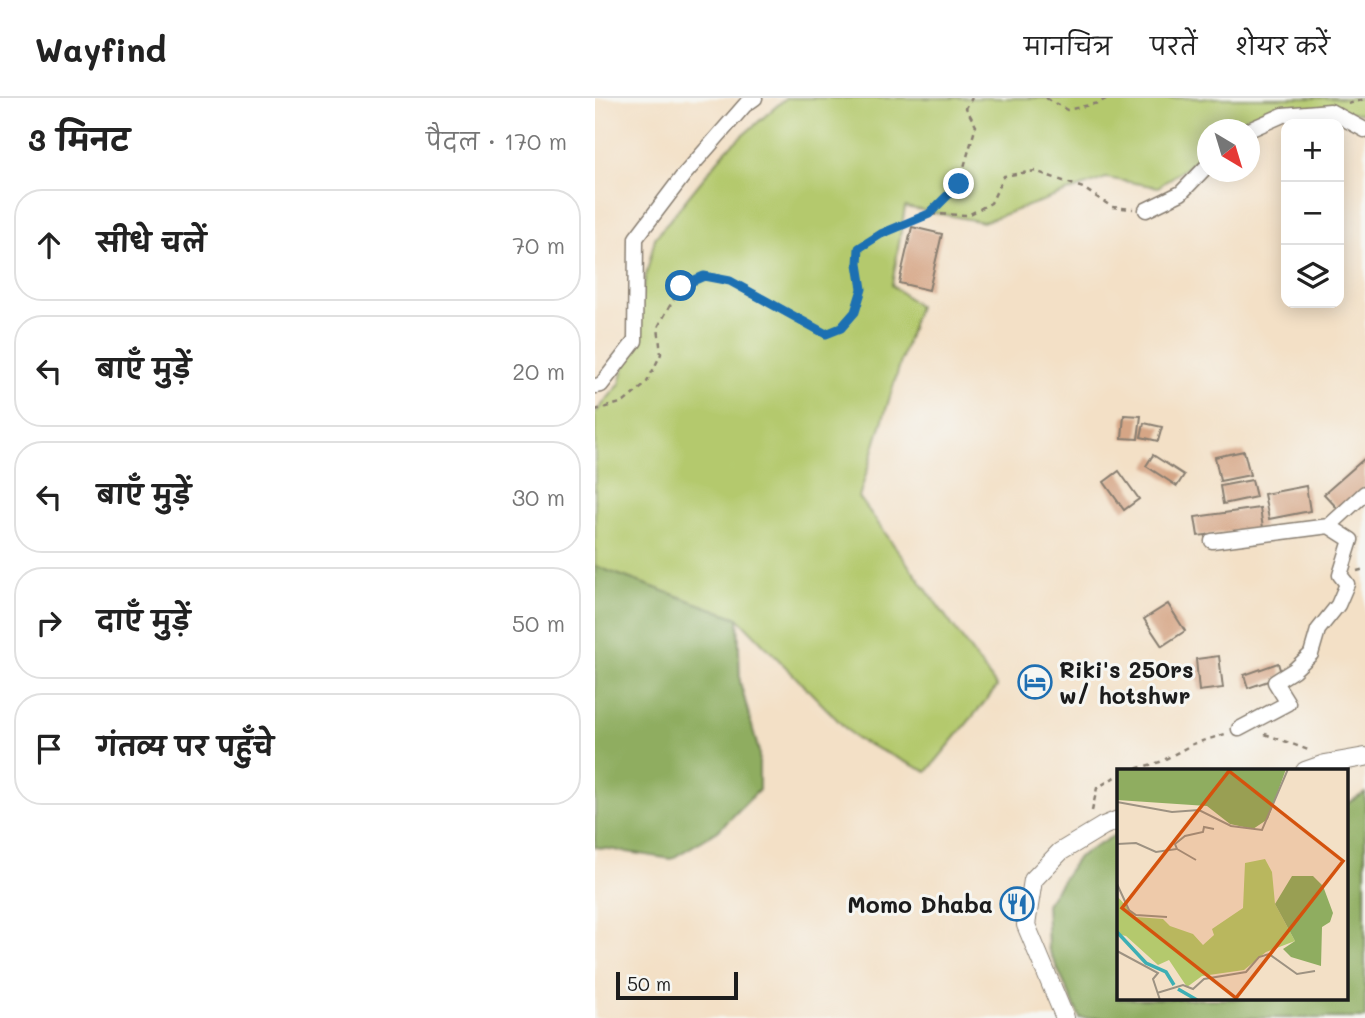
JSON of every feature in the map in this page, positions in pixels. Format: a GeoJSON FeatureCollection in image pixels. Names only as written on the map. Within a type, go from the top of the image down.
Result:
{"type":"FeatureCollection","features":[{"type":"Feature","properties":{"kind":"street"},"geometry":{"type":"LineString","coordinates":[[595,386],[601,385],[635,341],[636,238],[683,177],[745,105],[755,98]]}},
{"type":"Feature","properties":{"kind":"street"},"geometry":{"type":"LineString","coordinates":[[1260,125],[1283,115],[1330,111],[1365,130]]}},
{"type":"Feature","properties":{"kind":"street"},"geometry":{"type":"LineString","coordinates":[[1146,210],[1181,193],[1197,176]]}},
{"type":"Feature","properties":{"kind":"street"},"geometry":{"type":"LineString","coordinates":[[1212,541],[1329,526],[1365,494]]}},
{"type":"Feature","properties":{"kind":"street"},"geometry":{"type":"LineString","coordinates":[[1239,729],[1288,703],[1275,681],[1294,670],[1311,654],[1318,630],[1338,605],[1347,584],[1340,575],[1351,540],[1329,526]]}},
{"type":"Feature","properties":{"kind":"street"},"geometry":{"type":"LineString","coordinates":[[1311,769],[1365,757]]}},
{"type":"Feature","properties":{"kind":"street"},"geometry":{"type":"LineString","coordinates":[[1065,1018],[1026,925],[1033,880],[1060,852],[1117,820]]}},
{"type":"Feature","properties":{"kind":"path"},"geometry":{"type":"LineString","coordinates":[[595,410],[624,402],[646,384],[661,354],[658,327],[681,286],[704,276],[730,281],[826,334],[841,328],[855,312],[862,289],[858,264],[859,248],[881,234],[929,214],[959,184],[976,126],[966,108],[972,98]]}},
{"type":"Feature","properties":{"kind":"path"},"geometry":{"type":"LineString","coordinates":[[1046,98],[1067,110],[1108,98]]}},
{"type":"Feature","properties":{"kind":"path"},"geometry":{"type":"LineString","coordinates":[[929,214],[968,215],[991,203],[1004,176],[1035,171],[1083,188],[1112,207],[1146,210]]}},
{"type":"Feature","properties":{"kind":"path"},"geometry":{"type":"LineString","coordinates":[[1134,769],[1160,762],[1193,744],[1239,729],[1275,736],[1302,749],[1320,753]]}},
{"type":"Feature","properties":{"kind":"path"},"geometry":{"type":"LineString","coordinates":[[1099,828],[1092,811],[1097,788],[1117,776]]}},
{"type":"Feature","properties":{"kind":"green space"},"geometry":{"type":"Polygon","coordinates":[[[786,98],[1365,98],[1365,114],[1277,106],[1258,119],[1197,119],[1197,160],[1158,187],[1106,178],[983,222],[905,207],[892,285],[918,306],[859,497],[997,687],[927,772],[856,739],[738,618],[595,568],[595,413],[620,384],[655,238],[727,149],[786,98]]]}},
{"type":"Feature","properties":{"kind":"green space"},"geometry":{"type":"Polygon","coordinates":[[[595,566],[738,618],[740,682],[759,752],[759,790],[718,831],[671,859],[595,847],[595,566]]]}},
{"type":"Feature","properties":{"kind":"green space"},"geometry":{"type":"Polygon","coordinates":[[[1365,793],[1365,1018],[1080,1018],[1048,948],[1046,904],[1078,857],[1117,834],[1117,1000],[1347,1000],[1347,803],[1365,793]]]}},
{"type":"Feature","properties":{"kind":"building"},"geometry":{"type":"Polygon","coordinates":[[[912,227],[942,234],[929,290],[899,283],[912,227]]]}},
{"type":"Feature","properties":{"kind":"building"},"geometry":{"type":"Polygon","coordinates":[[[1124,415],[1141,416],[1138,439],[1122,438],[1124,415]]]}},
{"type":"Feature","properties":{"kind":"building"},"geometry":{"type":"Polygon","coordinates":[[[1144,423],[1162,427],[1158,441],[1141,437],[1144,423]]]}},
{"type":"Feature","properties":{"kind":"building"},"geometry":{"type":"Polygon","coordinates":[[[1244,451],[1250,475],[1220,481],[1215,457],[1244,451]]]}},
{"type":"Feature","properties":{"kind":"building"},"geometry":{"type":"Polygon","coordinates":[[[1153,455],[1184,475],[1177,486],[1146,466],[1153,455]]]}},
{"type":"Feature","properties":{"kind":"building"},"geometry":{"type":"Polygon","coordinates":[[[1365,458],[1365,487],[1339,510],[1324,494],[1365,458]]]}},
{"type":"Feature","properties":{"kind":"building"},"geometry":{"type":"Polygon","coordinates":[[[1119,471],[1139,499],[1124,510],[1104,482],[1119,471]]]}},
{"type":"Feature","properties":{"kind":"building"},"geometry":{"type":"Polygon","coordinates":[[[1252,480],[1256,497],[1223,504],[1220,486],[1252,480]]]}},
{"type":"Feature","properties":{"kind":"building"},"geometry":{"type":"Polygon","coordinates":[[[1306,486],[1310,511],[1269,519],[1264,494],[1306,486]]]}},
{"type":"Feature","properties":{"kind":"building"},"geometry":{"type":"Polygon","coordinates":[[[1260,508],[1263,528],[1198,536],[1195,517],[1260,508]]]}},
{"type":"Feature","properties":{"kind":"building"},"geometry":{"type":"Polygon","coordinates":[[[1168,604],[1185,631],[1162,646],[1144,619],[1168,604]]]}},
{"type":"Feature","properties":{"kind":"building"},"geometry":{"type":"Polygon","coordinates":[[[1219,656],[1223,688],[1199,691],[1196,659],[1219,656]]]}},
{"type":"Feature","properties":{"kind":"building"},"geometry":{"type":"Polygon","coordinates":[[[1278,663],[1282,676],[1248,688],[1244,675],[1278,663]]]}},
{"type":"Feature","properties":{"kind":"place","name":"Riki's 250rs w/ hotshwr"},"geometry":{"type":"Point","coordinates":[1035,682]}},
{"type":"Feature","properties":{"kind":"place","name":"Momo Dhaba"},"geometry":{"type":"Point","coordinates":[1017,904]}},
{"type":"Feature","properties":{"kind":"route"},"geometry":{"type":"LineString","coordinates":[[681,286],[704,276],[730,281],[826,334],[841,328],[855,312],[862,289],[858,264],[859,248],[881,234],[929,214],[959,184]]}}]}
